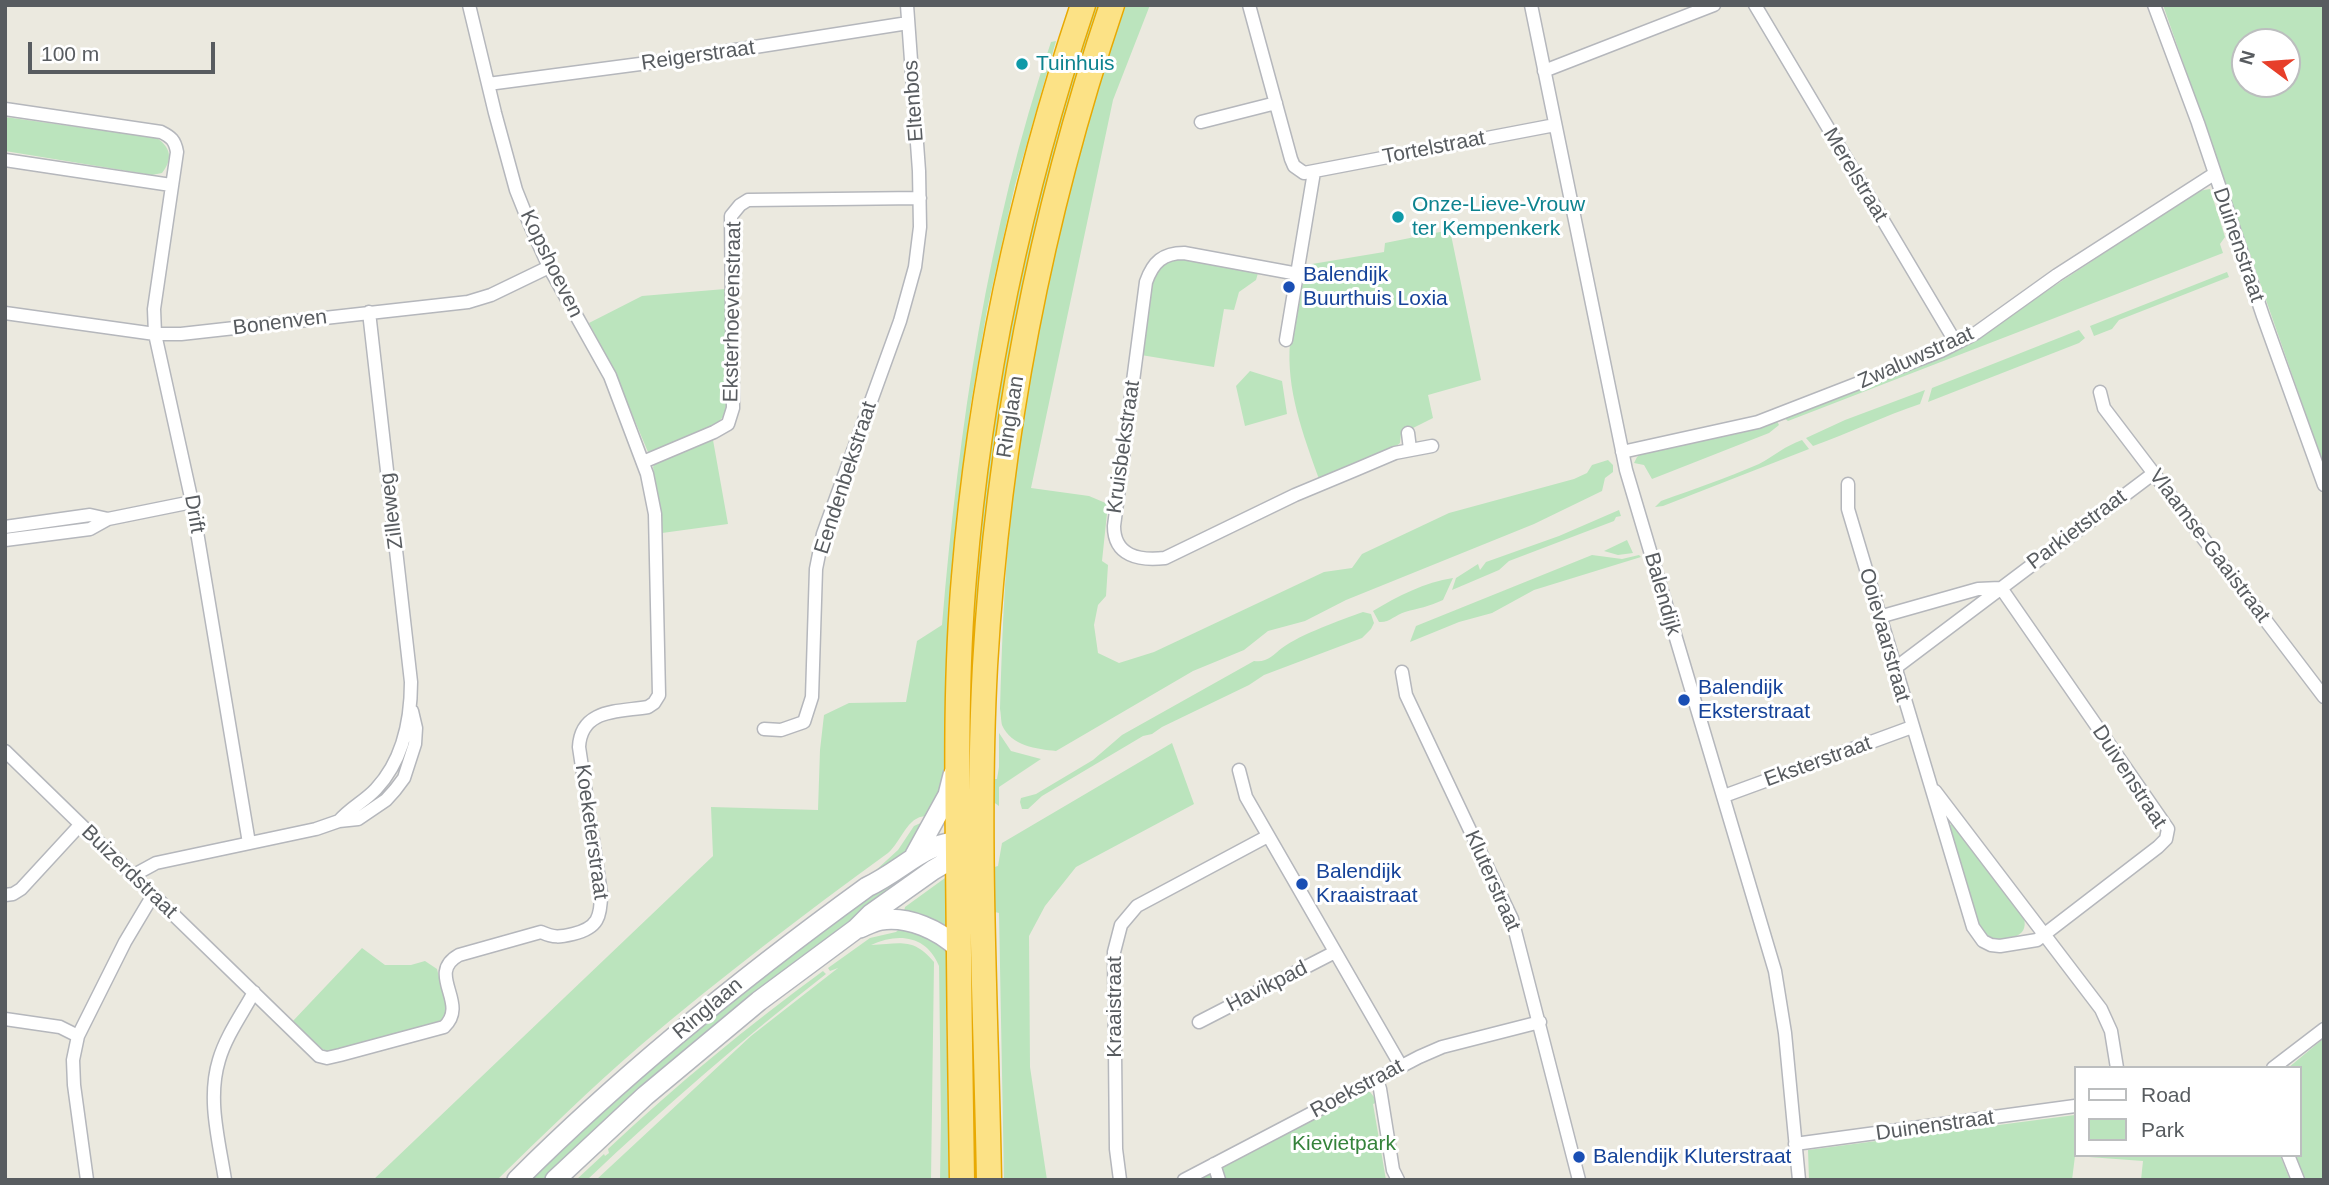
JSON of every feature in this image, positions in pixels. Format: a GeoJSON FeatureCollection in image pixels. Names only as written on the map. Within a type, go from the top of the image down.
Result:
{"type":"FeatureCollection","features":[{"type":"Feature","properties":{"kind":"highway","name":"Ringlaan"},"geometry":{"type":"LineString","coordinates":[[958,848],[958,674],[964,579],[979,438],[1009,273],[1030,179],[1062,66],[1083,5]]}},
{"type":"Feature","properties":{"kind":"highway","name":"Ringlaan"},"geometry":{"type":"LineString","coordinates":[[982,840],[985,680],[992,571],[1016,381],[1029,310],[1061,171],[1112,5]]}},
{"type":"Feature","properties":{"kind":"highway"},"geometry":{"type":"LineString","coordinates":[[982,840],[989,1180]]}},
{"type":"Feature","properties":{"kind":"highway"},"geometry":{"type":"LineString","coordinates":[[958,848],[962,1180]]}},
{"type":"Feature","properties":{"kind":"main road","name":"Ringlaan"},"geometry":{"type":"LineString","coordinates":[[914,858],[948,795],[957,761]]}},
{"type":"Feature","properties":{"kind":"main road","name":"Ringlaan"},"geometry":{"type":"LineString","coordinates":[[555,1180],[645,1096],[759,1002],[958,848],[982,840]]}},
{"type":"Feature","properties":{"kind":"main road","name":"Ringlaan"},"geometry":{"type":"LineString","coordinates":[[517,1180],[565,1132],[772,956],[867,887],[884,879],[934,845],[958,848]]}},
{"type":"Feature","properties":{"kind":"main road","name":"Ringlaan"},"geometry":{"type":"LineString","coordinates":[[856,929],[881,920],[900,920],[939,933],[958,948]]}},
{"type":"Feature","properties":{"kind":"street","name":"Kopshoeven"},"geometry":{"type":"LineString","coordinates":[[469,5],[516,190],[549,267],[610,376],[643,462],[655,514]]}},
{"type":"Feature","properties":{"kind":"street","name":"Eltenbos"},"geometry":{"type":"LineString","coordinates":[[907,5],[920,198]]}},
{"type":"Feature","properties":{"kind":"street"},"geometry":{"type":"LineString","coordinates":[[1249,5],[1294,166],[1304,173],[1314,172],[1286,340]]}},
{"type":"Feature","properties":{"kind":"street","name":"Balendijk"},"geometry":{"type":"LineString","coordinates":[[1531,5],[1622,452],[1672,630],[1775,971],[1785,1033],[1799,1180]]}},
{"type":"Feature","properties":{"kind":"street"},"geometry":{"type":"LineString","coordinates":[[1544,71],[1714,5]]}},
{"type":"Feature","properties":{"kind":"street","name":"Merelstraat"},"geometry":{"type":"LineString","coordinates":[[1755,5],[1956,343]]}},
{"type":"Feature","properties":{"kind":"street","name":"Duinenstraat"},"geometry":{"type":"LineString","coordinates":[[2154,5],[2324,485]]}},
{"type":"Feature","properties":{"kind":"street","name":"Reigerstraat"},"geometry":{"type":"LineString","coordinates":[[488,84],[678,60],[908,23]]}},
{"type":"Feature","properties":{"kind":"street"},"geometry":{"type":"LineString","coordinates":[[1201,122],[1276,103]]}},
{"type":"Feature","properties":{"kind":"street","name":"Drift"},"geometry":{"type":"LineString","coordinates":[[5,109],[161,131],[176,142],[177,152],[154,309],[155,334],[192,502],[249,844]]}},
{"type":"Feature","properties":{"kind":"street","name":"Tortelstraat"},"geometry":{"type":"LineString","coordinates":[[1314,172],[1555,125]]}},
{"type":"Feature","properties":{"kind":"street"},"geometry":{"type":"LineString","coordinates":[[5,160],[172,185]]}},
{"type":"Feature","properties":{"kind":"street","name":"Zwaluwstraat"},"geometry":{"type":"LineString","coordinates":[[1622,452],[1758,422],[1941,351],[1976,333],[2057,275],[2214,174]]}},
{"type":"Feature","properties":{"kind":"street","name":"Eksterhoevenstraat"},"geometry":{"type":"LineString","coordinates":[[643,462],[728,424],[733,408],[731,216],[740,205],[748,200],[920,198]]}},
{"type":"Feature","properties":{"kind":"street","name":"Eendenbekstraat"},"geometry":{"type":"LineString","coordinates":[[764,729],[781,730],[804,722],[812,697],[816,569],[823,534],[900,321],[915,267],[920,198]]}},
{"type":"Feature","properties":{"kind":"street","name":"Kruisbekstraat"},"geometry":{"type":"LineString","coordinates":[[1298,274],[1184,253],[1174,253],[1156,261],[1146,282],[1114,540],[1122,550],[1131,554],[1153,559],[1165,558],[1295,495],[1395,453],[1432,446]]}},
{"type":"Feature","properties":{"kind":"street","name":"Bonenven"},"geometry":{"type":"LineString","coordinates":[[5,313],[155,334],[181,334],[468,302],[491,295],[549,267]]}},
{"type":"Feature","properties":{"kind":"street","name":"Zilleweg"},"geometry":{"type":"LineString","coordinates":[[134,875],[156,863],[358,819],[386,800],[404,778],[415,744],[416,728],[411,709],[411,682],[369,313]]}},
{"type":"Feature","properties":{"kind":"street","name":"Vlaamse-Gaaistraat"},"geometry":{"type":"LineString","coordinates":[[2100,391],[2104,408],[2324,697]]}},
{"type":"Feature","properties":{"kind":"street"},"geometry":{"type":"LineString","coordinates":[[1408,433],[1410,449]]}},
{"type":"Feature","properties":{"kind":"street","name":"Parkietstraat"},"geometry":{"type":"LineString","coordinates":[[1894,669],[2154,472]]}},
{"type":"Feature","properties":{"kind":"street","name":"Ooievaarstraat"},"geometry":{"type":"LineString","coordinates":[[1848,484],[1847,509],[1894,669],[1978,935],[1991,945],[2000,946],[2037,940],[2045,934]]}},
{"type":"Feature","properties":{"kind":"street"},"geometry":{"type":"LineString","coordinates":[[5,540],[90,529],[108,519],[192,502]]}},
{"type":"Feature","properties":{"kind":"street","name":"Koeketerstraat"},"geometry":{"type":"LineString","coordinates":[[254,992],[319,1056],[327,1058],[444,1027],[453,1015],[445,976],[446,968],[450,960],[459,955],[541,932],[554,938],[585,931],[593,925],[601,910],[601,893],[579,734],[592,718],[648,707],[659,695],[655,514]]}},
{"type":"Feature","properties":{"kind":"street"},"geometry":{"type":"LineString","coordinates":[[5,527],[90,515],[108,519]]}},
{"type":"Feature","properties":{"kind":"street"},"geometry":{"type":"LineString","coordinates":[[1879,617],[1978,589],[2001,588]]}},
{"type":"Feature","properties":{"kind":"street","name":"Duivenstraat"},"geometry":{"type":"LineString","coordinates":[[2001,588],[2168,829],[2166,839],[2158,848],[2045,934]]}},
{"type":"Feature","properties":{"kind":"street","name":"Kluterstraat"},"geometry":{"type":"LineString","coordinates":[[1402,672],[1406,695],[1512,919],[1579,1180]]}},
{"type":"Feature","properties":{"kind":"street","name":"Eksterstraat"},"geometry":{"type":"LineString","coordinates":[[1724,796],[1912,727]]}},
{"type":"Feature","properties":{"kind":"street","name":"Buizerdstraat"},"geometry":{"type":"LineString","coordinates":[[5,751],[254,992]]}},
{"type":"Feature","properties":{"kind":"street"},"geometry":{"type":"LineString","coordinates":[[1239,770],[1247,797],[1268,836],[1401,1066]]}},
{"type":"Feature","properties":{"kind":"street","name":"Ooievaarstraat"},"geometry":{"type":"LineString","coordinates":[[1930,785],[2101,1009],[2111,1031],[2117,1066]]}},
{"type":"Feature","properties":{"kind":"street"},"geometry":{"type":"LineString","coordinates":[[5,895],[21,889],[80,825]]}},
{"type":"Feature","properties":{"kind":"street","name":"Kraaistraat"},"geometry":{"type":"LineString","coordinates":[[1120,1180],[1116,1149],[1114,951],[1121,925],[1137,906],[1268,836]]}},
{"type":"Feature","properties":{"kind":"street"},"geometry":{"type":"LineString","coordinates":[[88,1180],[74,1085],[78,1036],[135,922],[153,895]]}},
{"type":"Feature","properties":{"kind":"street","name":"Havikpad"},"geometry":{"type":"LineString","coordinates":[[1199,1022],[1335,952]]}},
{"type":"Feature","properties":{"kind":"street"},"geometry":{"type":"LineString","coordinates":[[225,1180],[213,1104],[214,1082],[227,1040],[254,992]]}},
{"type":"Feature","properties":{"kind":"street"},"geometry":{"type":"LineString","coordinates":[[5,1019],[60,1027],[78,1036]]}},
{"type":"Feature","properties":{"kind":"street","name":"Roekstraat"},"geometry":{"type":"LineString","coordinates":[[1184,1180],[1442,1047],[1539,1022]]}},
{"type":"Feature","properties":{"kind":"street"},"geometry":{"type":"LineString","coordinates":[[2276,1066],[2324,1029]]}},
{"type":"Feature","properties":{"kind":"street"},"geometry":{"type":"LineString","coordinates":[[1377,1080],[1393,1170],[1398,1180]]}},
{"type":"Feature","properties":{"kind":"street","name":"Duinenstraat"},"geometry":{"type":"LineString","coordinates":[[1795,1144],[2074,1107]]}},
{"type":"Feature","properties":{"kind":"street"},"geometry":{"type":"LineString","coordinates":[[2289,1157],[2298,1180]]}},
{"type":"Feature","properties":{"kind":"street"},"geometry":{"type":"LineString","coordinates":[[1214,1164],[1219,1180]]}},
{"type":"Feature","properties":{"kind":"green space"},"geometry":{"type":"Polygon","coordinates":[[[1092,5],[1104,5],[1057,158],[976,693],[965,814],[966,708],[984,475],[1024,241],[1092,5]]]}},
{"type":"Feature","properties":{"kind":"green space"},"geometry":{"type":"Polygon","coordinates":[[[1126,5],[1150,5],[1113,100],[1031,488],[1089,496],[1108,504],[1102,561],[1108,565],[1106,596],[1098,605],[1094,625],[1098,653],[1119,663],[1154,652],[1324,572],[1352,568],[1362,554],[1449,513],[1574,479],[1587,473],[1592,465],[1608,460],[1613,465],[1613,472],[1605,478],[1602,491],[1534,524],[1346,600],[1305,621],[1268,631],[1244,650],[1193,671],[1056,751],[1018,742],[1002,725],[1000,709],[1009,537],[1029,384],[1054,256],[1087,129],[1126,5]]]}},
{"type":"Feature","properties":{"kind":"green space"},"geometry":{"type":"Polygon","coordinates":[[[2163,5],[2324,5],[2324,466],[2163,5]]]}},
{"type":"Feature","properties":{"kind":"green space"},"geometry":{"type":"Polygon","coordinates":[[[1056,41],[1015,185],[987,310],[971,403],[948,609],[944,774],[932,817],[924,816],[911,822],[888,853],[763,947],[641,1045],[497,1180],[373,1180],[713,856],[711,807],[818,810],[824,715],[849,703],[906,702],[917,641],[942,625],[967,403],[993,257],[1029,113],[1051,42],[1056,41]]]}},
{"type":"Feature","properties":{"kind":"green space"},"geometry":{"type":"Polygon","coordinates":[[[5,117],[157,138],[168,150],[168,163],[162,173],[152,175],[5,151],[5,117]]]}},
{"type":"Feature","properties":{"kind":"green space"},"geometry":{"type":"Polygon","coordinates":[[[2210,189],[2225,237],[2220,244],[2223,253],[1788,421],[1784,418],[1968,343],[2198,191],[2210,189]]]}},
{"type":"Feature","properties":{"kind":"green space"},"geometry":{"type":"Polygon","coordinates":[[[1450,230],[1481,380],[1428,395],[1433,418],[1401,434],[1400,443],[1395,447],[1319,479],[1297,412],[1289,360],[1290,342],[1293,339],[1306,265],[1384,252],[1385,243],[1450,230]]]}},
{"type":"Feature","properties":{"kind":"green space"},"geometry":{"type":"Polygon","coordinates":[[[1180,258],[1258,273],[1256,280],[1239,292],[1234,310],[1224,309],[1214,367],[1141,355],[1152,278],[1161,265],[1180,258]]]}},
{"type":"Feature","properties":{"kind":"green space"},"geometry":{"type":"Polygon","coordinates":[[[2227,272],[2229,277],[2119,320],[2112,329],[2094,336],[2090,326],[2227,272]]]}},
{"type":"Feature","properties":{"kind":"green space"},"geometry":{"type":"Polygon","coordinates":[[[725,289],[728,392],[724,415],[708,429],[648,452],[613,369],[589,323],[642,296],[725,289]]]}},
{"type":"Feature","properties":{"kind":"green space"},"geometry":{"type":"Polygon","coordinates":[[[2079,330],[2085,338],[2079,343],[1928,402],[1932,388],[2079,330]]]}},
{"type":"Feature","properties":{"kind":"green space"},"geometry":{"type":"Polygon","coordinates":[[[1250,371],[1282,381],[1287,414],[1245,426],[1236,386],[1250,371]]]}},
{"type":"Feature","properties":{"kind":"green space"},"geometry":{"type":"Polygon","coordinates":[[[1925,390],[1920,404],[1813,446],[1806,438],[1845,420],[1925,390]]]}},
{"type":"Feature","properties":{"kind":"green space"},"geometry":{"type":"Polygon","coordinates":[[[1777,421],[1779,425],[1769,433],[1652,479],[1644,465],[1634,463],[1642,453],[1741,433],[1777,421]]]}},
{"type":"Feature","properties":{"kind":"green space"},"geometry":{"type":"Polygon","coordinates":[[[713,440],[728,524],[662,533],[653,467],[657,460],[713,440]]]}},
{"type":"Feature","properties":{"kind":"green space"},"geometry":{"type":"Polygon","coordinates":[[[1802,440],[1809,449],[1655,507],[1661,501],[1759,464],[1802,440]]]}},
{"type":"Feature","properties":{"kind":"green space"},"geometry":{"type":"Polygon","coordinates":[[[1619,510],[1621,516],[1614,521],[1509,561],[1499,570],[1452,590],[1456,578],[1478,564],[1480,570],[1486,562],[1559,536],[1619,510]]]}},
{"type":"Feature","properties":{"kind":"green space"},"geometry":{"type":"Polygon","coordinates":[[[1627,540],[1633,553],[1618,555],[1604,551],[1627,540]]]}},
{"type":"Feature","properties":{"kind":"green space"},"geometry":{"type":"Polygon","coordinates":[[[1592,555],[1622,559],[1639,555],[1641,557],[1534,590],[1492,613],[1459,622],[1410,642],[1416,626],[1592,555]]]}},
{"type":"Feature","properties":{"kind":"green space"},"geometry":{"type":"Polygon","coordinates":[[[1453,578],[1443,600],[1383,622],[1379,622],[1373,611],[1412,590],[1453,578]]]}},
{"type":"Feature","properties":{"kind":"green space"},"geometry":{"type":"Polygon","coordinates":[[[1363,612],[1371,614],[1374,623],[1362,638],[1264,675],[1152,734],[1143,736],[1042,796],[1028,809],[1022,809],[1021,798],[1036,794],[1093,760],[1122,735],[1254,661],[1270,658],[1300,638],[1363,612]]]}},
{"type":"Feature","properties":{"kind":"green space"},"geometry":{"type":"Polygon","coordinates":[[[999,733],[1011,751],[1041,759],[999,787],[999,806],[992,801],[992,779],[997,779],[999,767],[999,733]]]}},
{"type":"Feature","properties":{"kind":"green space"},"geometry":{"type":"Polygon","coordinates":[[[1172,743],[1194,804],[1076,867],[1045,906],[1029,936],[1030,1067],[1047,1180],[1004,1180],[999,913],[991,911],[991,868],[998,866],[1002,843],[1172,743]]]}},
{"type":"Feature","properties":{"kind":"green space"},"geometry":{"type":"Polygon","coordinates":[[[925,821],[908,852],[878,876],[875,871],[898,850],[914,826],[925,821]]]}},
{"type":"Feature","properties":{"kind":"green space"},"geometry":{"type":"Polygon","coordinates":[[[1953,824],[2024,918],[2025,925],[2020,934],[2010,938],[1992,939],[1977,927],[1948,830],[1949,825],[1953,824]]]}},
{"type":"Feature","properties":{"kind":"green space"},"geometry":{"type":"Polygon","coordinates":[[[942,855],[543,1180],[528,1180],[668,1053],[767,972],[926,856],[942,855]]]}},
{"type":"Feature","properties":{"kind":"green space"},"geometry":{"type":"Polygon","coordinates":[[[945,878],[949,879],[950,923],[946,929],[903,916],[905,907],[945,878]]]}},
{"type":"Feature","properties":{"kind":"green space"},"geometry":{"type":"Polygon","coordinates":[[[902,926],[927,934],[940,942],[950,960],[946,997],[949,1180],[940,1180],[939,966],[927,948],[911,939],[902,938],[871,945],[912,945],[934,962],[931,1180],[596,1180],[751,1036],[838,968],[830,971],[828,968],[870,938],[896,932],[902,926]]]}},
{"type":"Feature","properties":{"kind":"green space"},"geometry":{"type":"Polygon","coordinates":[[[362,948],[385,965],[411,965],[425,961],[437,969],[448,1014],[440,1022],[328,1052],[317,1046],[292,1022],[362,948]]]}},
{"type":"Feature","properties":{"kind":"green space"},"geometry":{"type":"Polygon","coordinates":[[[823,971],[826,974],[704,1074],[587,1180],[576,1180],[604,1154],[605,1156],[609,1153],[608,1149],[686,1079],[823,971]]]}},
{"type":"Feature","properties":{"kind":"green space"},"geometry":{"type":"Polygon","coordinates":[[[2324,1038],[2324,1180],[2304,1180],[2294,1157],[2301,1157],[2301,1066],[2290,1066],[2324,1038]]]}},
{"type":"Feature","properties":{"kind":"green space","name":"Kievietpark"},"geometry":{"type":"Polygon","coordinates":[[[1364,1092],[1370,1092],[1378,1102],[1373,1104],[1386,1180],[1198,1180],[1364,1092]]]}},
{"type":"Feature","properties":{"kind":"green space"},"geometry":{"type":"Polygon","coordinates":[[[2074,1115],[2075,1157],[2072,1180],[1809,1180],[1808,1150],[2074,1115]]]}},
{"type":"Feature","properties":{"kind":"green space"},"geometry":{"type":"Polygon","coordinates":[[[2089,1157],[2281,1157],[2290,1180],[2141,1180],[2143,1161],[2089,1157]]]}},
{"type":"Feature","properties":{"kind":"place","name":"Tuinhuis"},"geometry":{"type":"Point","coordinates":[1022,64]}},
{"type":"Feature","properties":{"kind":"place","name":"Onze-Lieve-Vrouw ter Kempenkerk"},"geometry":{"type":"Point","coordinates":[1398,217]}},
{"type":"Feature","properties":{"kind":"place","name":"Balendijk Buurthuis Loxia"},"geometry":{"type":"Point","coordinates":[1289,287]}},
{"type":"Feature","properties":{"kind":"place","name":"Balendijk Eksterstraat"},"geometry":{"type":"Point","coordinates":[1684,700]}},
{"type":"Feature","properties":{"kind":"place","name":"Balendijk Kraaistraat"},"geometry":{"type":"Point","coordinates":[1302,884]}},
{"type":"Feature","properties":{"kind":"place","name":"Balendijk Kluterstraat"},"geometry":{"type":"Point","coordinates":[1579,1157]}}]}
